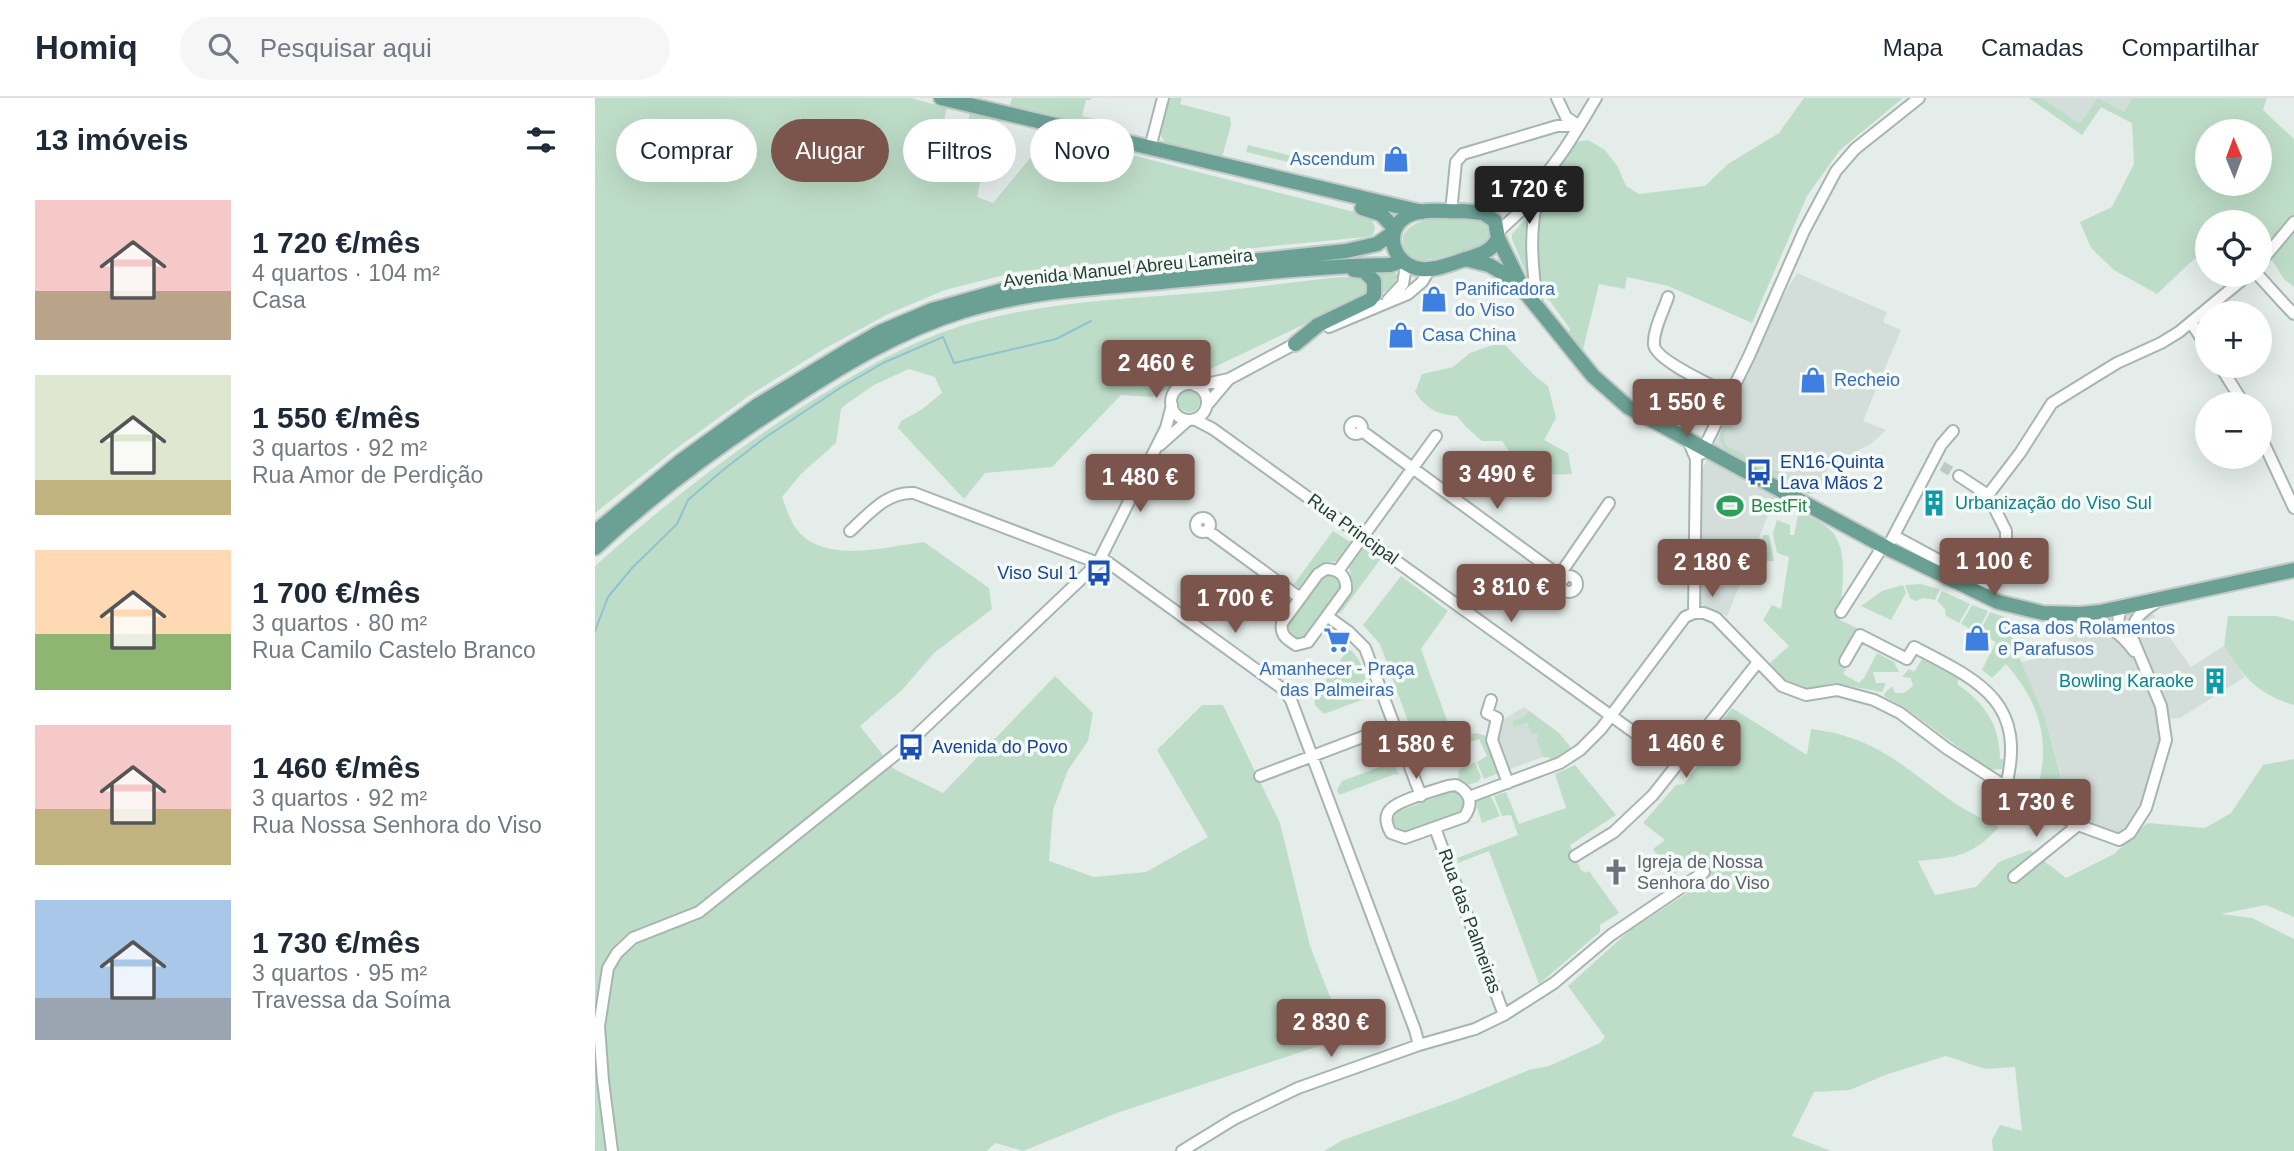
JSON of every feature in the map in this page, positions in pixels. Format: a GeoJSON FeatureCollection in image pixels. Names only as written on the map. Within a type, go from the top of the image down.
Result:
{"type":"FeatureCollection","features":[{"type":"Feature","properties":{"kind":"main road"},"geometry":{"type":"LineString","coordinates":[[941,98],[1422,212],[1478,212],[1493,218],[1498,235],[1525,292],[1575,357],[1611,394],[1699,449],[1722,458],[1998,602],[2039,612],[2080,614],[2120,609],[2294,570]]}},
{"type":"Feature","properties":{"kind":"main road"},"geometry":{"type":"LineString","coordinates":[[1168,152],[1379,213],[1388,219],[1394,231],[1394,248],[1404,263]]}},
{"type":"Feature","properties":{"kind":"main road","name":"Avenida Manuel Abreu Lameira"},"geometry":{"type":"LineString","coordinates":[[595,532],[664,475],[758,405],[861,342],[932,310],[1021,285],[1346,251],[1377,244],[1406,217],[1422,212]]}},
{"type":"Feature","properties":{"kind":"main road"},"geometry":{"type":"LineString","coordinates":[[1430,269],[1489,250],[1498,235]]}},
{"type":"Feature","properties":{"kind":"main road"},"geometry":{"type":"LineString","coordinates":[[1465,259],[1496,268],[1525,292]]}},
{"type":"Feature","properties":{"kind":"main road","name":"Avenida Manuel Abreu Lameira"},"geometry":{"type":"LineString","coordinates":[[595,548],[690,469],[751,425],[844,366],[925,325],[990,303],[1021,297],[1283,271],[1404,263],[1418,269],[1430,269]]}},
{"type":"Feature","properties":{"kind":"main road"},"geometry":{"type":"LineString","coordinates":[[1283,271],[1364,271],[1374,281],[1374,295],[1370,300],[1318,325],[1295,344]]}},
{"type":"Feature","properties":{"kind":"street"},"geometry":{"type":"LineString","coordinates":[[1150,148],[1163,98]]}},
{"type":"Feature","properties":{"kind":"street"},"geometry":{"type":"LineString","coordinates":[[1557,98],[1566,117],[1579,126]]}},
{"type":"Feature","properties":{"kind":"street"},"geometry":{"type":"LineString","coordinates":[[1478,212],[1496,207],[1529,190],[1545,175],[1596,98]]}},
{"type":"Feature","properties":{"kind":"street"},"geometry":{"type":"LineString","coordinates":[[1694,613],[1699,449],[1731,395],[1804,232],[1836,171],[1855,149],[1919,98]]}},
{"type":"Feature","properties":{"kind":"street"},"geometry":{"type":"LineString","coordinates":[[1451,212],[1456,162],[1462,154],[1557,126],[1579,126]]}},
{"type":"Feature","properties":{"kind":"street"},"geometry":{"type":"LineString","coordinates":[[1498,235],[1544,189],[1571,136]]}},
{"type":"Feature","properties":{"kind":"street"},"geometry":{"type":"LineString","coordinates":[[1538,195],[1531,242],[1538,311]]}},
{"type":"Feature","properties":{"kind":"street"},"geometry":{"type":"LineString","coordinates":[[2272,248],[2294,222]]}},
{"type":"Feature","properties":{"kind":"street"},"geometry":{"type":"LineString","coordinates":[[1386,302],[1403,284],[1404,263]]}},
{"type":"Feature","properties":{"kind":"street"},"geometry":{"type":"LineString","coordinates":[[612,1151],[599,1026],[608,968],[617,953],[633,938],[699,912],[899,751],[1100,560],[1166,428],[1173,394],[1181,387],[1229,379],[1295,344],[1408,294],[1422,282],[1430,269]]}},
{"type":"Feature","properties":{"kind":"street"},"geometry":{"type":"LineString","coordinates":[[1988,495],[2057,399],[2117,363],[2161,343],[2192,324],[2234,287]]}},
{"type":"Feature","properties":{"kind":"street"},"geometry":{"type":"LineString","coordinates":[[2294,306],[2276,289],[2270,288],[2271,293],[2294,314]]}},
{"type":"Feature","properties":{"kind":"street"},"geometry":{"type":"LineString","coordinates":[[1668,297],[1655,333],[1654,346],[1657,353],[1731,395]]}},
{"type":"Feature","properties":{"kind":"street"},"geometry":{"type":"LineString","coordinates":[[2192,324],[2195,329]]}},
{"type":"Feature","properties":{"kind":"street"},"geometry":{"type":"LineString","coordinates":[[1156,449],[1206,407],[1229,379]]}},
{"type":"Feature","properties":{"kind":"street"},"geometry":{"type":"LineString","coordinates":[[1196,386],[1204,392],[1213,429]]}},
{"type":"Feature","properties":{"kind":"street"},"geometry":{"type":"LineString","coordinates":[[1172,405],[1179,417],[1191,419]]}},
{"type":"Feature","properties":{"kind":"street","name":"Rua Principal"},"geometry":{"type":"LineString","coordinates":[[1191,419],[1213,429],[1678,764]]}},
{"type":"Feature","properties":{"kind":"street"},"geometry":{"type":"LineString","coordinates":[[1361,431],[1564,573],[1609,503]]}},
{"type":"Feature","properties":{"kind":"street"},"geometry":{"type":"LineString","coordinates":[[1841,612],[1888,543],[1937,463],[1941,445],[1953,431]]}},
{"type":"Feature","properties":{"kind":"street"},"geometry":{"type":"LineString","coordinates":[[1338,571],[1436,436]]}},
{"type":"Feature","properties":{"kind":"street"},"geometry":{"type":"LineString","coordinates":[[1699,449],[1707,457],[1722,458]]}},
{"type":"Feature","properties":{"kind":"street"},"geometry":{"type":"LineString","coordinates":[[2272,461],[2294,508]]}},
{"type":"Feature","properties":{"kind":"street"},"geometry":{"type":"LineString","coordinates":[[1888,543],[1985,585],[2006,540],[2006,531],[1988,495],[1959,476]]}},
{"type":"Feature","properties":{"kind":"street"},"geometry":{"type":"LineString","coordinates":[[850,531],[887,499],[897,494],[914,493],[1100,560],[1283,689],[1297,712],[1419,1045]]}},
{"type":"Feature","properties":{"kind":"street"},"geometry":{"type":"LineString","coordinates":[[1207,530],[1300,598]]}},
{"type":"Feature","properties":{"kind":"street"},"geometry":{"type":"LineString","coordinates":[[1326,569],[1338,571],[1347,582],[1346,590],[1308,642],[1296,645],[1284,638],[1282,624],[1318,574],[1326,569]]}},
{"type":"Feature","properties":{"kind":"street"},"geometry":{"type":"LineString","coordinates":[[2128,637],[2139,615],[2160,600]]}},
{"type":"Feature","properties":{"kind":"street"},"geometry":{"type":"LineString","coordinates":[[1469,797],[1560,764],[1580,750],[1601,729],[1685,617],[1694,613],[1705,613],[1716,618],[1782,685],[1806,695],[1837,690],[1874,700],[1887,706],[2019,796],[2078,825],[2119,840],[2130,833],[2146,808],[2166,740],[2161,706],[2128,637],[2120,609]]}},
{"type":"Feature","properties":{"kind":"street"},"geometry":{"type":"LineString","coordinates":[[2080,614],[2128,637]]}},
{"type":"Feature","properties":{"kind":"street"},"geometry":{"type":"LineString","coordinates":[[1327,616],[1365,648],[1421,796]]}},
{"type":"Feature","properties":{"kind":"street"},"geometry":{"type":"LineString","coordinates":[[1845,661],[1860,635],[1907,659],[1914,648],[1979,683],[1997,702],[2011,737],[2012,761],[2006,786]]}},
{"type":"Feature","properties":{"kind":"street"},"geometry":{"type":"LineString","coordinates":[[1576,856],[1614,832],[1633,816],[1678,764],[1758,662]]}},
{"type":"Feature","properties":{"kind":"street"},"geometry":{"type":"LineString","coordinates":[[1491,700],[1487,713],[1497,718],[1492,740],[1507,783]]}},
{"type":"Feature","properties":{"kind":"street"},"geometry":{"type":"LineString","coordinates":[[1260,776],[1394,724]]}},
{"type":"Feature","properties":{"kind":"street"},"geometry":{"type":"LineString","coordinates":[[1456,785],[1469,797],[1469,807],[1464,817],[1405,838],[1395,836],[1388,828],[1389,810],[1394,806],[1456,785]]}},
{"type":"Feature","properties":{"kind":"street"},"geometry":{"type":"LineString","coordinates":[[2014,877],[2078,825]]}},
{"type":"Feature","properties":{"kind":"street","name":"Rua das Palmeiras"},"geometry":{"type":"LineString","coordinates":[[1435,828],[1504,1015]]}},
{"type":"Feature","properties":{"kind":"street"},"geometry":{"type":"LineString","coordinates":[[1182,1151],[1234,1119],[1298,1088],[1419,1045],[1475,1029],[1504,1015],[1554,983],[1611,935],[1703,872]]}},
{"type":"Feature","properties":{"kind":"shaded area"},"geometry":{"type":"Polygon","coordinates":[[[2029,98],[2146,98],[2132,123],[2101,107],[2082,135],[2029,98]]]}},
{"type":"Feature","properties":{"kind":"shaded area"},"geometry":{"type":"Polygon","coordinates":[[[1797,273],[1887,312],[1883,322],[1901,330],[1863,421],[1886,430],[1871,444],[1829,465],[1818,492],[1808,494],[1782,481],[1727,616],[1696,602],[1696,483],[1785,293],[1797,273]]]}},
{"type":"Feature","properties":{"kind":"shaded area"},"geometry":{"type":"Polygon","coordinates":[[[2147,606],[2191,667],[2224,646],[2245,677],[2180,718],[2164,719],[2166,730],[2146,808],[2119,840],[2069,815],[2066,792],[2045,718],[2021,662],[2072,651],[2064,620],[2147,606]]]}},
{"type":"Feature","properties":{"kind":"shaded area"},"geometry":{"type":"Polygon","coordinates":[[[1524,707],[1559,733],[1562,755],[1552,760],[1545,756],[1505,771],[1495,740],[1502,720],[1524,707]]]}},
{"type":"Feature","properties":{"kind":"green space"},"geometry":{"type":"Polygon","coordinates":[[[595,98],[911,98],[947,108],[944,119],[903,119],[903,182],[980,182],[977,197],[993,203],[1010,182],[1016,182],[1016,175],[1030,158],[1030,182],[1134,182],[1134,156],[1370,216],[1375,227],[1373,235],[1365,237],[1020,271],[945,290],[888,314],[824,349],[750,395],[595,513],[595,98]]]}},
{"type":"Feature","properties":{"kind":"green space"},"geometry":{"type":"Polygon","coordinates":[[[1012,98],[1091,98],[1086,100],[1082,116],[1095,119],[1057,119],[1009,107],[1012,98]]]}},
{"type":"Feature","properties":{"kind":"green space"},"geometry":{"type":"Polygon","coordinates":[[[1168,98],[1182,98],[1180,104],[1230,117],[1231,125],[1222,157],[1165,144],[1160,133],[1168,98]]]}},
{"type":"Feature","properties":{"kind":"green space"},"geometry":{"type":"Polygon","coordinates":[[[1804,98],[1903,98],[1840,150],[1807,196],[1752,323],[1668,286],[1627,277],[1625,289],[1599,284],[1582,354],[1568,338],[1570,329],[1550,301],[1543,296],[1536,253],[1539,215],[1544,197],[1552,179],[1576,142],[1588,140],[1605,150],[1618,167],[1626,186],[1639,194],[1705,186],[1728,164],[1779,133],[1804,98]]]}},
{"type":"Feature","properties":{"kind":"green space"},"geometry":{"type":"Polygon","coordinates":[[[2029,98],[2041,98],[2080,124],[2098,98],[2124,112],[2133,98],[2267,98],[2263,110],[2294,139],[2294,287],[2284,279],[2272,260],[2272,210],[2195,210],[2195,258],[2157,294],[2114,270],[2091,248],[2080,222],[2112,207],[2134,164],[2132,123],[2101,107],[2082,135],[2029,98]]]}},
{"type":"Feature","properties":{"kind":"green space"},"geometry":{"type":"Polygon","coordinates":[[[970,113],[994,119],[969,119],[970,113]]]}},
{"type":"Feature","properties":{"kind":"green space"},"geometry":{"type":"Polygon","coordinates":[[[1248,145],[1307,160],[1305,166],[1246,152],[1248,145]]]}},
{"type":"Feature","properties":{"kind":"green space"},"geometry":{"type":"Polygon","coordinates":[[[1528,216],[1525,235],[1528,278],[1512,234],[1528,216]]]}},
{"type":"Feature","properties":{"kind":"green space"},"geometry":{"type":"Polygon","coordinates":[[[1436,219],[1485,222],[1490,230],[1487,239],[1477,247],[1423,260],[1408,255],[1404,248],[1403,236],[1417,223],[1436,219]]]}},
{"type":"Feature","properties":{"kind":"green space"},"geometry":{"type":"Polygon","coordinates":[[[1392,271],[1398,275],[1394,285],[1382,294],[1382,284],[1377,273],[1392,271]]]}},
{"type":"Feature","properties":{"kind":"green space"},"geometry":{"type":"Polygon","coordinates":[[[1340,277],[1362,278],[1367,288],[1362,297],[1151,397],[1121,395],[1052,467],[985,473],[964,499],[898,428],[901,421],[921,410],[942,393],[935,377],[909,369],[874,385],[841,409],[836,443],[801,474],[782,497],[792,522],[803,536],[817,545],[852,551],[924,542],[989,588],[992,609],[934,653],[902,690],[860,726],[894,769],[943,793],[1055,676],[1093,713],[1088,741],[1068,770],[1053,810],[1049,861],[1094,877],[1146,872],[1208,837],[1157,750],[1202,705],[1223,705],[1280,823],[1310,946],[1346,1037],[1117,1113],[1023,1151],[995,1143],[987,1151],[595,1151],[595,566],[679,495],[767,430],[864,369],[941,333],[982,320],[1062,305],[1340,277]]]}},
{"type":"Feature","properties":{"kind":"green space"},"geometry":{"type":"Polygon","coordinates":[[[1493,345],[1505,345],[1548,386],[1556,418],[1544,440],[1568,453],[1572,474],[1531,471],[1517,461],[1502,441],[1482,441],[1457,416],[1433,410],[1415,392],[1422,374],[1453,367],[1470,353],[1493,345]]]}},
{"type":"Feature","properties":{"kind":"green space"},"geometry":{"type":"Polygon","coordinates":[[[1189,390],[1197,393],[1200,401],[1197,409],[1189,412],[1181,409],[1178,401],[1181,393],[1189,390]]]}},
{"type":"Feature","properties":{"kind":"green space"},"geometry":{"type":"Polygon","coordinates":[[[1724,424],[1737,430],[1726,428],[1723,436],[1725,445],[1818,492],[1808,494],[1727,452],[1720,439],[1724,424]]]}},
{"type":"Feature","properties":{"kind":"green space"},"geometry":{"type":"Polygon","coordinates":[[[1799,511],[1828,528],[1840,547],[1843,571],[1840,620],[1859,629],[1840,662],[1847,667],[1843,674],[1859,683],[1877,653],[1894,662],[1899,672],[1873,672],[1876,683],[1886,683],[1882,692],[1832,683],[1803,690],[1789,684],[1770,663],[1789,646],[1763,620],[1772,605],[1781,609],[1789,557],[1777,553],[1773,534],[1777,520],[1790,525],[1790,535],[1794,535],[1799,511]]]}},
{"type":"Feature","properties":{"kind":"green space"},"geometry":{"type":"Polygon","coordinates":[[[1333,531],[1352,543],[1338,562],[1320,565],[1299,588],[1294,584],[1333,531]]]}},
{"type":"Feature","properties":{"kind":"green space"},"geometry":{"type":"Polygon","coordinates":[[[1763,535],[1769,535],[1774,561],[1764,561],[1763,567],[1760,562],[1763,535]]]}},
{"type":"Feature","properties":{"kind":"green space"},"geometry":{"type":"Polygon","coordinates":[[[1365,546],[1382,557],[1340,614],[1335,611],[1353,587],[1349,566],[1365,546]]]}},
{"type":"Feature","properties":{"kind":"green space"},"geometry":{"type":"Polygon","coordinates":[[[1326,574],[1337,577],[1340,589],[1307,634],[1303,638],[1294,638],[1287,629],[1287,624],[1326,574]]]}},
{"type":"Feature","properties":{"kind":"green space"},"geometry":{"type":"Polygon","coordinates":[[[1401,576],[1448,611],[1421,649],[1454,740],[1477,733],[1489,737],[1501,772],[1484,779],[1477,762],[1487,756],[1479,739],[1422,760],[1380,644],[1363,625],[1401,576]]]}},
{"type":"Feature","properties":{"kind":"green space"},"geometry":{"type":"Polygon","coordinates":[[[1920,584],[1940,589],[1935,600],[1923,598],[1916,601],[1910,598],[1905,585],[1920,584]]]}},
{"type":"Feature","properties":{"kind":"green space"},"geometry":{"type":"Polygon","coordinates":[[[1903,585],[1906,593],[1891,620],[1861,606],[1882,591],[1903,585]]]}},
{"type":"Feature","properties":{"kind":"green space"},"geometry":{"type":"Polygon","coordinates":[[[1942,591],[1970,604],[1959,623],[1946,616],[1945,609],[1937,601],[1942,591]]]}},
{"type":"Feature","properties":{"kind":"green space"},"geometry":{"type":"Polygon","coordinates":[[[1972,605],[1988,611],[1977,632],[1961,624],[1972,605]]]}},
{"type":"Feature","properties":{"kind":"green space"},"geometry":{"type":"Polygon","coordinates":[[[1990,612],[2008,618],[2014,645],[2045,718],[2069,806],[2035,797],[2043,760],[2043,743],[2035,710],[2018,679],[2006,664],[1992,678],[1982,670],[1996,642],[1979,633],[1990,612]]]}},
{"type":"Feature","properties":{"kind":"green space"},"geometry":{"type":"Polygon","coordinates":[[[2228,616],[2277,616],[2294,621],[2294,705],[2261,690],[2238,667],[2224,646],[2228,616]]]}},
{"type":"Feature","properties":{"kind":"green space"},"geometry":{"type":"Polygon","coordinates":[[[1351,650],[1359,660],[1372,696],[1324,714],[1315,705],[1314,697],[1347,651],[1351,650]]]}},
{"type":"Feature","properties":{"kind":"green space"},"geometry":{"type":"Polygon","coordinates":[[[1922,659],[1959,678],[1957,684],[1975,699],[1989,716],[1997,735],[2000,759],[2005,759],[2002,769],[1989,770],[1904,707],[1885,697],[1884,694],[1892,686],[1895,693],[1904,693],[1913,686],[1911,678],[1902,677],[1909,669],[1914,672],[1922,659]]]}},
{"type":"Feature","properties":{"kind":"green space"},"geometry":{"type":"Polygon","coordinates":[[[1732,708],[1807,755],[1811,729],[1855,739],[1873,747],[1956,804],[1999,827],[1980,844],[1963,854],[1918,861],[1935,895],[1976,887],[1999,862],[2030,850],[2066,878],[2114,854],[2147,823],[2205,828],[2231,813],[2263,765],[2294,759],[2294,917],[2266,905],[2221,914],[2252,918],[2294,939],[2294,1151],[1993,1151],[1992,1140],[2000,1125],[2022,1131],[2015,1067],[1985,1069],[1946,1056],[1885,1075],[1850,1090],[1814,1092],[1792,1136],[1831,1151],[1324,1151],[1343,1140],[1458,1099],[1529,1070],[1549,1066],[1600,1043],[1605,1037],[1568,986],[1629,931],[1709,879],[1690,857],[1683,861],[1686,865],[1672,876],[1653,849],[1665,840],[1643,823],[1676,785],[1684,784],[1699,764],[1695,757],[1732,708]]]}},
{"type":"Feature","properties":{"kind":"green space"},"geometry":{"type":"Polygon","coordinates":[[[1529,711],[1559,733],[1572,749],[1556,758],[1543,757],[1536,738],[1537,733],[1532,735],[1527,722],[1514,727],[1512,721],[1524,717],[1529,711]]]}},
{"type":"Feature","properties":{"kind":"green space"},"geometry":{"type":"Polygon","coordinates":[[[1393,762],[1399,775],[1395,774],[1339,795],[1337,790],[1342,781],[1393,762]]]}},
{"type":"Feature","properties":{"kind":"green space"},"geometry":{"type":"Polygon","coordinates":[[[1475,762],[1481,777],[1478,782],[1467,785],[1458,780],[1458,770],[1475,762]]]}},
{"type":"Feature","properties":{"kind":"green space"},"geometry":{"type":"Polygon","coordinates":[[[1575,765],[1616,815],[1570,845],[1581,870],[1586,873],[1589,871],[1619,913],[1600,925],[1600,932],[1539,984],[1489,851],[1458,863],[1457,858],[1518,835],[1511,815],[1502,816],[1494,796],[1506,792],[1519,824],[1566,808],[1555,774],[1575,765]]]}},
{"type":"Feature","properties":{"kind":"green space"},"geometry":{"type":"Polygon","coordinates":[[[1456,791],[1464,799],[1460,812],[1402,832],[1394,827],[1393,816],[1397,812],[1456,791]]]}},
{"type":"Feature","properties":{"kind":"green space"},"geometry":{"type":"Polygon","coordinates":[[[1489,796],[1500,816],[1482,823],[1477,800],[1489,796]]]}},
{"type":"Feature","properties":{"kind":"waterway"},"geometry":{"type":"LineString","coordinates":[[595,631],[608,597],[632,568],[677,524],[688,500],[766,437],[840,388],[883,363],[943,337],[954,363],[1056,339],[1091,321]]}},
{"type":"Feature","properties":{"kind":"tunnel"},"geometry":{"type":"LineString","coordinates":[[1942,466],[1959,476]]}},
{"type":"Feature","properties":{"kind":"place","name":"Ascendum"},"geometry":{"type":"Point","coordinates":[1396,159]}},
{"type":"Feature","properties":{"kind":"place","name":"Panificadora do Viso"},"geometry":{"type":"Point","coordinates":[1434,299]}},
{"type":"Feature","properties":{"kind":"place","name":"Casa China"},"geometry":{"type":"Point","coordinates":[1401,335]}},
{"type":"Feature","properties":{"kind":"place","name":"Recheio"},"geometry":{"type":"Point","coordinates":[1813,380]}},
{"type":"Feature","properties":{"kind":"place","name":"EN16-Quinta Lava Mãos 2"},"geometry":{"type":"Point","coordinates":[1759,472]}},
{"type":"Feature","properties":{"kind":"place","name":"Urbanização do Viso Sul"},"geometry":{"type":"Point","coordinates":[1934,503]}},
{"type":"Feature","properties":{"kind":"place","name":"BestFit"},"geometry":{"type":"Point","coordinates":[1730,506]}},
{"type":"Feature","properties":{"kind":"place","name":"Viso Sul 1"},"geometry":{"type":"Point","coordinates":[1099,573]}},
{"type":"Feature","properties":{"kind":"place","name":"Casa dos Rolamentos e Parafusos"},"geometry":{"type":"Point","coordinates":[1977,638]}},
{"type":"Feature","properties":{"kind":"place","name":"Amanhecer - Praça das Palmeiras"},"geometry":{"type":"Point","coordinates":[1337,640]}},
{"type":"Feature","properties":{"kind":"place","name":"Bowling Karaoke"},"geometry":{"type":"Point","coordinates":[2215,681]}},
{"type":"Feature","properties":{"kind":"place","name":"Avenida do Povo"},"geometry":{"type":"Point","coordinates":[911,747]}},
{"type":"Feature","properties":{"kind":"place","name":"Igreja de Nossa Senhora do Viso"},"geometry":{"type":"Point","coordinates":[1616,872]}}]}
